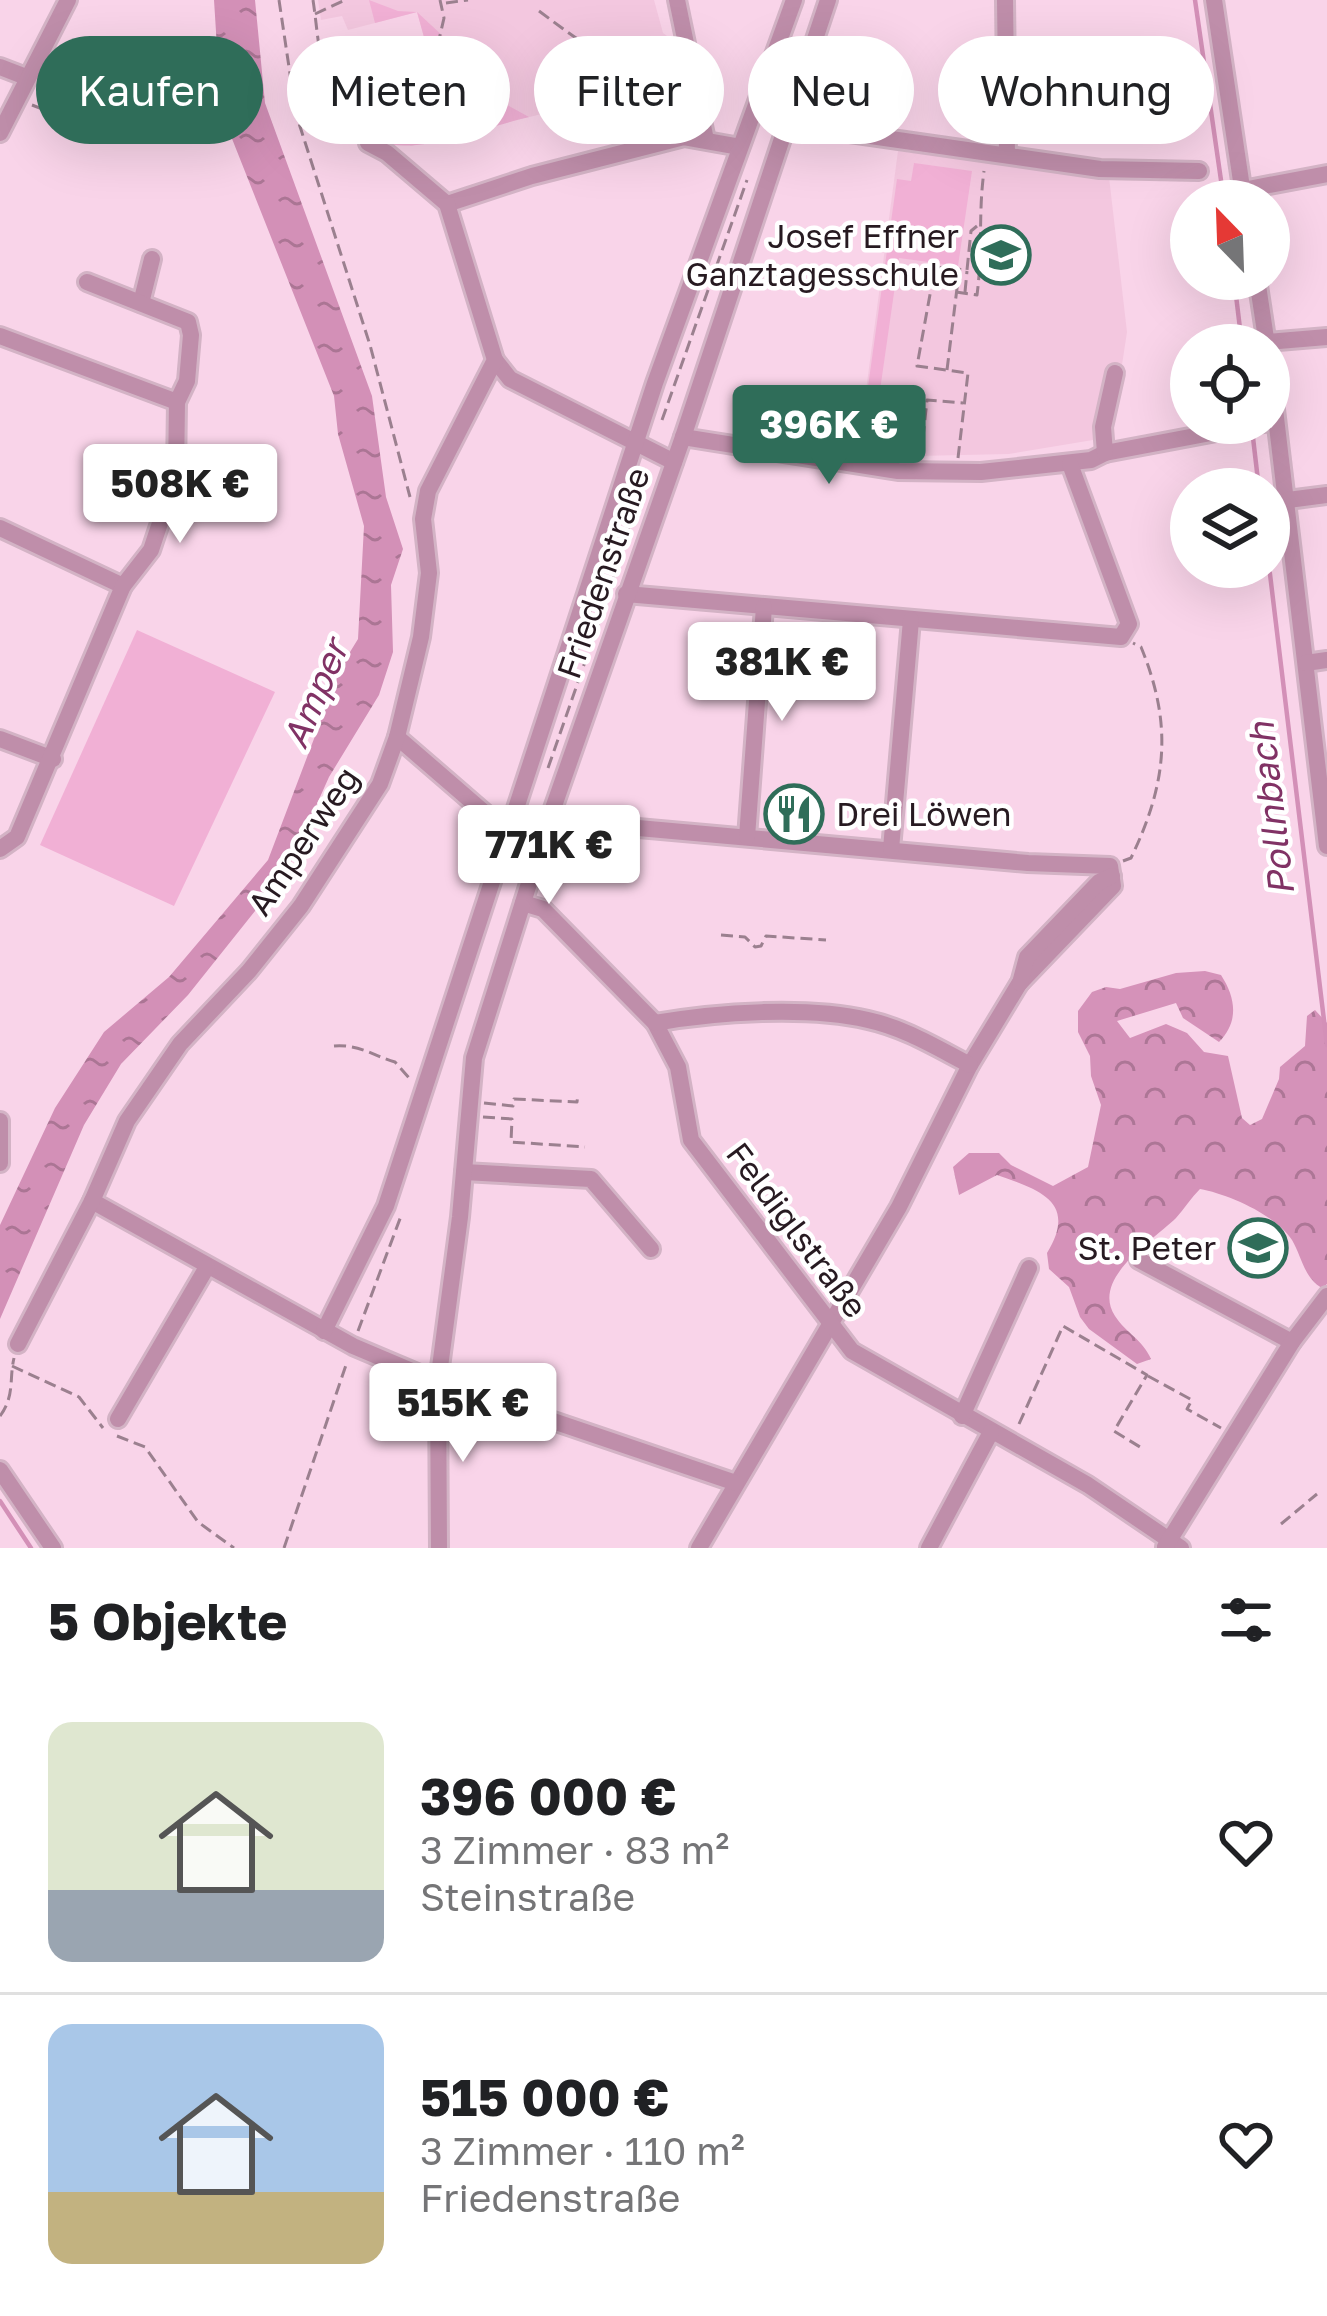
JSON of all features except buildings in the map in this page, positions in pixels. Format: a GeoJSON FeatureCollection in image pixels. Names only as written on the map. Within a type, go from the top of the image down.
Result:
{"type":"FeatureCollection","features":[{"type":"Feature","properties":{"kind":"street"},"geometry":{"type":"LineString","coordinates":[[0,133],[68,0]]}},
{"type":"Feature","properties":{"kind":"street"},"geometry":{"type":"LineString","coordinates":[[676,0],[685,36]]}},
{"type":"Feature","properties":{"kind":"street"},"geometry":{"type":"LineString","coordinates":[[324,1331],[386,1206],[740,147],[794,0]]}},
{"type":"Feature","properties":{"kind":"street","name":"Friedenstraße"},"geometry":{"type":"LineString","coordinates":[[816,36],[828,0]]}},
{"type":"Feature","properties":{"kind":"street"},"geometry":{"type":"LineString","coordinates":[[1005,0],[1007,154]]}},
{"type":"Feature","properties":{"kind":"street"},"geometry":{"type":"LineString","coordinates":[[1214,0],[1242,180]]}},
{"type":"Feature","properties":{"kind":"street"},"geometry":{"type":"LineString","coordinates":[[0,67],[26,77]]}},
{"type":"Feature","properties":{"kind":"street"},"geometry":{"type":"LineString","coordinates":[[914,141],[1100,169],[1199,170]]}},
{"type":"Feature","properties":{"kind":"street"},"geometry":{"type":"LineString","coordinates":[[370,144],[447,204],[496,360],[510,379],[674,461]]}},
{"type":"Feature","properties":{"kind":"street"},"geometry":{"type":"LineString","coordinates":[[447,204],[656,144]]}},
{"type":"Feature","properties":{"kind":"street"},"geometry":{"type":"LineString","coordinates":[[724,144],[740,147]]}},
{"type":"Feature","properties":{"kind":"street","name":"Friedenstraße"},"geometry":{"type":"LineString","coordinates":[[439,1548],[438,1382],[474,1058],[549,820],[780,144]]}},
{"type":"Feature","properties":{"kind":"street"},"geometry":{"type":"LineString","coordinates":[[1290,183],[1327,174]]}},
{"type":"Feature","properties":{"kind":"street"},"geometry":{"type":"LineString","coordinates":[[141,303],[152,259]]}},
{"type":"Feature","properties":{"kind":"street"},"geometry":{"type":"LineString","coordinates":[[0,849],[17,837],[123,586],[151,550],[176,475],[177,402],[187,381],[188,322],[87,282]]}},
{"type":"Feature","properties":{"kind":"street"},"geometry":{"type":"LineString","coordinates":[[0,336],[177,402]]}},
{"type":"Feature","properties":{"kind":"street"},"geometry":{"type":"LineString","coordinates":[[1290,345],[1327,337]]}},
{"type":"Feature","properties":{"kind":"street","name":"Amperweg"},"geometry":{"type":"LineString","coordinates":[[17,1345],[128,1120],[180,1044],[249,971],[301,906],[380,784],[398,737],[422,638],[429,573],[422,519],[428,491],[496,360]]}},
{"type":"Feature","properties":{"kind":"street"},"geometry":{"type":"LineString","coordinates":[[1105,453],[1103,427],[1115,374]]}},
{"type":"Feature","properties":{"kind":"street"},"geometry":{"type":"LineString","coordinates":[[683,437],[919,471],[981,472],[1070,464],[1170,433]]}},
{"type":"Feature","properties":{"kind":"street"},"geometry":{"type":"LineString","coordinates":[[626,594],[1121,637],[1129,624],[1070,464]]}},
{"type":"Feature","properties":{"kind":"street"},"geometry":{"type":"LineString","coordinates":[[1290,500],[1327,495]]}},
{"type":"Feature","properties":{"kind":"street"},"geometry":{"type":"LineString","coordinates":[[1290,518],[1327,846]]}},
{"type":"Feature","properties":{"kind":"street"},"geometry":{"type":"LineString","coordinates":[[0,527],[123,586]]}},
{"type":"Feature","properties":{"kind":"street"},"geometry":{"type":"LineString","coordinates":[[748,837],[764,607]]}},
{"type":"Feature","properties":{"kind":"street"},"geometry":{"type":"LineString","coordinates":[[892,849],[911,620]]}},
{"type":"Feature","properties":{"kind":"street"},"geometry":{"type":"LineString","coordinates":[[1306,663],[1327,661]]}},
{"type":"Feature","properties":{"kind":"street"},"geometry":{"type":"LineString","coordinates":[[398,737],[508,833],[540,849]]}},
{"type":"Feature","properties":{"kind":"street"},"geometry":{"type":"LineString","coordinates":[[0,739],[53,759]]}},
{"type":"Feature","properties":{"kind":"street"},"geometry":{"type":"LineString","coordinates":[[549,820],[1111,871],[1113,886],[1019,984],[970,1065],[899,1207],[699,1548]]}},
{"type":"Feature","properties":{"kind":"street","name":"Feldiglstraße"},"geometry":{"type":"LineString","coordinates":[[523,903],[543,910],[655,1023],[678,1066],[691,1140],[852,1351],[1088,1485],[1172,1546]]}},
{"type":"Feature","properties":{"kind":"street"},"geometry":{"type":"LineString","coordinates":[[655,1023],[712,1013],[866,1019],[908,1033],[970,1065]]}},
{"type":"Feature","properties":{"kind":"street"},"geometry":{"type":"LineString","coordinates":[[0,1121],[0,1163]]}},
{"type":"Feature","properties":{"kind":"street"},"geometry":{"type":"LineString","coordinates":[[464,1172],[591,1180],[651,1249]]}},
{"type":"Feature","properties":{"kind":"street"},"geometry":{"type":"LineString","coordinates":[[92,1201],[352,1346],[438,1382],[736,1484]]}},
{"type":"Feature","properties":{"kind":"street"},"geometry":{"type":"LineString","coordinates":[[1138,1260],[1292,1342]]}},
{"type":"Feature","properties":{"kind":"street"},"geometry":{"type":"LineString","coordinates":[[118,1419],[207,1267]]}},
{"type":"Feature","properties":{"kind":"street"},"geometry":{"type":"LineString","coordinates":[[962,1416],[1029,1268]]}},
{"type":"Feature","properties":{"kind":"street"},"geometry":{"type":"LineString","coordinates":[[1172,1546],[1292,1342],[1327,1296]]}},
{"type":"Feature","properties":{"kind":"street"},"geometry":{"type":"LineString","coordinates":[[929,1548],[991,1432]]}},
{"type":"Feature","properties":{"kind":"street"},"geometry":{"type":"LineString","coordinates":[[0,1470],[53,1548]]}},
{"type":"Feature","properties":{"kind":"path"},"geometry":{"type":"LineString","coordinates":[[278,0],[288,76],[304,142],[370,345],[411,500],[422,519]]}},
{"type":"Feature","properties":{"kind":"path"},"geometry":{"type":"LineString","coordinates":[[314,0],[319,36]]}},
{"type":"Feature","properties":{"kind":"path"},"geometry":{"type":"LineString","coordinates":[[315,14],[345,0]]}},
{"type":"Feature","properties":{"kind":"path"},"geometry":{"type":"LineString","coordinates":[[387,153],[422,113],[444,18],[442,1],[468,0]]}},
{"type":"Feature","properties":{"kind":"path"},"geometry":{"type":"LineString","coordinates":[[539,11],[573,36]]}},
{"type":"Feature","properties":{"kind":"path"},"geometry":{"type":"LineString","coordinates":[[16,98],[36,106]]}},
{"type":"Feature","properties":{"kind":"path"},"geometry":{"type":"LineString","coordinates":[[956,292],[977,295],[984,239],[977,226],[987,151]]}},
{"type":"Feature","properties":{"kind":"path"},"geometry":{"type":"LineString","coordinates":[[545,775],[609,594],[643,445],[751,172]]}},
{"type":"Feature","properties":{"kind":"path"},"geometry":{"type":"LineString","coordinates":[[965,293],[971,231],[977,226]]}},
{"type":"Feature","properties":{"kind":"path"},"geometry":{"type":"LineString","coordinates":[[959,447],[968,373],[916,366],[935,267],[967,270]]}},
{"type":"Feature","properties":{"kind":"path"},"geometry":{"type":"LineString","coordinates":[[946,370],[959,270]]}},
{"type":"Feature","properties":{"kind":"path"},"geometry":{"type":"LineString","coordinates":[[919,471],[926,400],[964,404]]}},
{"type":"Feature","properties":{"kind":"path"},"geometry":{"type":"LineString","coordinates":[[1111,871],[1131,858],[1153,812],[1162,755],[1157,687],[1141,647],[1121,637]]}},
{"type":"Feature","properties":{"kind":"path"},"geometry":{"type":"LineString","coordinates":[[721,935],[745,937],[755,947],[766,936],[826,940]]}},
{"type":"Feature","properties":{"kind":"path"},"geometry":{"type":"LineString","coordinates":[[334,1046],[362,1048],[395,1062],[405,1076],[426,1085]]}},
{"type":"Feature","properties":{"kind":"path"},"geometry":{"type":"LineString","coordinates":[[469,1109],[514,1106],[514,1099],[577,1102],[578,1094]]}},
{"type":"Feature","properties":{"kind":"path"},"geometry":{"type":"LineString","coordinates":[[469,1109],[512,1119],[511,1142],[585,1147]]}},
{"type":"Feature","properties":{"kind":"path"},"geometry":{"type":"LineString","coordinates":[[284,1548],[403,1210]]}},
{"type":"Feature","properties":{"kind":"path"},"geometry":{"type":"LineString","coordinates":[[1009,1441],[1038,1389],[1034,1387],[1063,1326],[1192,1400],[1187,1408],[1236,1436]]}},
{"type":"Feature","properties":{"kind":"path"},"geometry":{"type":"LineString","coordinates":[[0,1416],[9,1403],[17,1345]]}},
{"type":"Feature","properties":{"kind":"path"},"geometry":{"type":"LineString","coordinates":[[12,1366],[79,1396],[99,1425],[145,1447],[198,1522],[234,1548]]}},
{"type":"Feature","properties":{"kind":"path"},"geometry":{"type":"LineString","coordinates":[[1140,1447],[1114,1431],[1147,1375]]}},
{"type":"Feature","properties":{"kind":"path"},"geometry":{"type":"LineString","coordinates":[[0,1398],[9,1403]]}},
{"type":"Feature","properties":{"kind":"path"},"geometry":{"type":"LineString","coordinates":[[1281,1524],[1317,1494]]}},
{"type":"Feature","properties":{"kind":"shaded area"},"geometry":{"type":"Polygon","coordinates":[[[318,0],[654,0],[667,36],[534,36],[534,116],[510,122],[510,36],[424,36],[417,12],[348,30],[342,16],[321,20],[318,0]]]}},
{"type":"Feature","properties":{"kind":"shaded area"},"geometry":{"type":"Polygon","coordinates":[[[369,0],[398,11],[417,12],[375,23],[369,0]]]}},
{"type":"Feature","properties":{"kind":"shaded area"},"geometry":{"type":"Polygon","coordinates":[[[417,12],[443,36],[424,36],[417,12]]]}},
{"type":"Feature","properties":{"kind":"shaded area"},"geometry":{"type":"Polygon","coordinates":[[[510,106],[529,117],[510,122],[510,106]]]}},
{"type":"Feature","properties":{"kind":"shaded area","name":"Josef Effner Ganztagesschule"},"geometry":{"type":"Polygon","coordinates":[[[898,151],[1109,177],[1127,332],[1111,437],[1009,454],[916,456],[858,450],[898,151]]]}},
{"type":"Feature","properties":{"kind":"shaded area"},"geometry":{"type":"Polygon","coordinates":[[[914,163],[972,171],[958,266],[899,258],[872,446],[860,444],[897,179],[911,181],[914,163]]]}},
{"type":"Feature","properties":{"kind":"shaded area"},"geometry":{"type":"Polygon","coordinates":[[[137,630],[275,692],[174,906],[40,845],[137,630]]]}},
{"type":"Feature","properties":{"kind":"green space"},"geometry":{"type":"Polygon","coordinates":[[[1176,973],[1221,975],[1232,1001],[1230,1026],[1219,1042],[1183,1018],[1176,1003],[1117,1021],[1130,1038],[1166,1024],[1187,1033],[1204,1052],[1228,1056],[1242,1118],[1250,1125],[1262,1119],[1280,1067],[1305,1046],[1307,1016],[1315,1010],[1327,1023],[1327,1284],[1322,1288],[1311,1279],[1292,1240],[1275,1222],[1237,1201],[1200,1189],[1128,1261],[1111,1288],[1115,1316],[1151,1359],[1137,1364],[1089,1329],[1069,1287],[1049,1269],[1047,1253],[1058,1221],[1050,1200],[997,1175],[959,1195],[953,1167],[969,1153],[999,1153],[1011,1165],[1053,1186],[1088,1167],[1101,1105],[1090,1056],[1078,1032],[1078,1011],[1092,992],[1106,987],[1120,989],[1176,973]]]}},
{"type":"Feature","properties":{"kind":"water"},"geometry":{"type":"Polygon","coordinates":[[[214,0],[255,0],[258,36],[216,36],[214,0]]]}},
{"type":"Feature","properties":{"kind":"water"},"geometry":{"type":"Polygon","coordinates":[[[263,82],[265,103],[372,396],[386,497],[403,549],[391,585],[393,652],[379,695],[329,777],[287,871],[188,995],[121,1064],[84,1125],[0,1319],[0,1225],[55,1108],[104,1032],[169,977],[268,860],[342,665],[358,639],[364,526],[338,434],[334,396],[234,144],[263,144],[263,82]]]}},
{"type":"Feature","properties":{"kind":"waterway","name":"Pollnbach"},"geometry":{"type":"LineString","coordinates":[[1195,0],[1221,180]]}},
{"type":"Feature","properties":{"kind":"waterway","name":"Pollnbach"},"geometry":{"type":"LineString","coordinates":[[1237,300],[1239,324]]}},
{"type":"Feature","properties":{"kind":"waterway","name":"Pollnbach"},"geometry":{"type":"LineString","coordinates":[[1254,444],[1257,468]]}},
{"type":"Feature","properties":{"kind":"waterway","name":"Pollnbach"},"geometry":{"type":"LineString","coordinates":[[1272,588],[1327,1045]]}},
{"type":"Feature","properties":{"kind":"waterway"},"geometry":{"type":"LineString","coordinates":[[0,1501],[31,1548]]}},
{"type":"Feature","properties":{"kind":"place","name":"Josef Effner Ganztagesschule"},"geometry":{"type":"Point","coordinates":[1001,255]}},
{"type":"Feature","properties":{"kind":"place","name":"Drei Löwen"},"geometry":{"type":"Point","coordinates":[794,814]}},
{"type":"Feature","properties":{"kind":"place","name":"St. Peter"},"geometry":{"type":"Point","coordinates":[1258,1248]}},
{"type":"Feature","properties":{"kind":"water label","name":"Amper"},"geometry":{"type":"Point","coordinates":[315,694]}}]}
